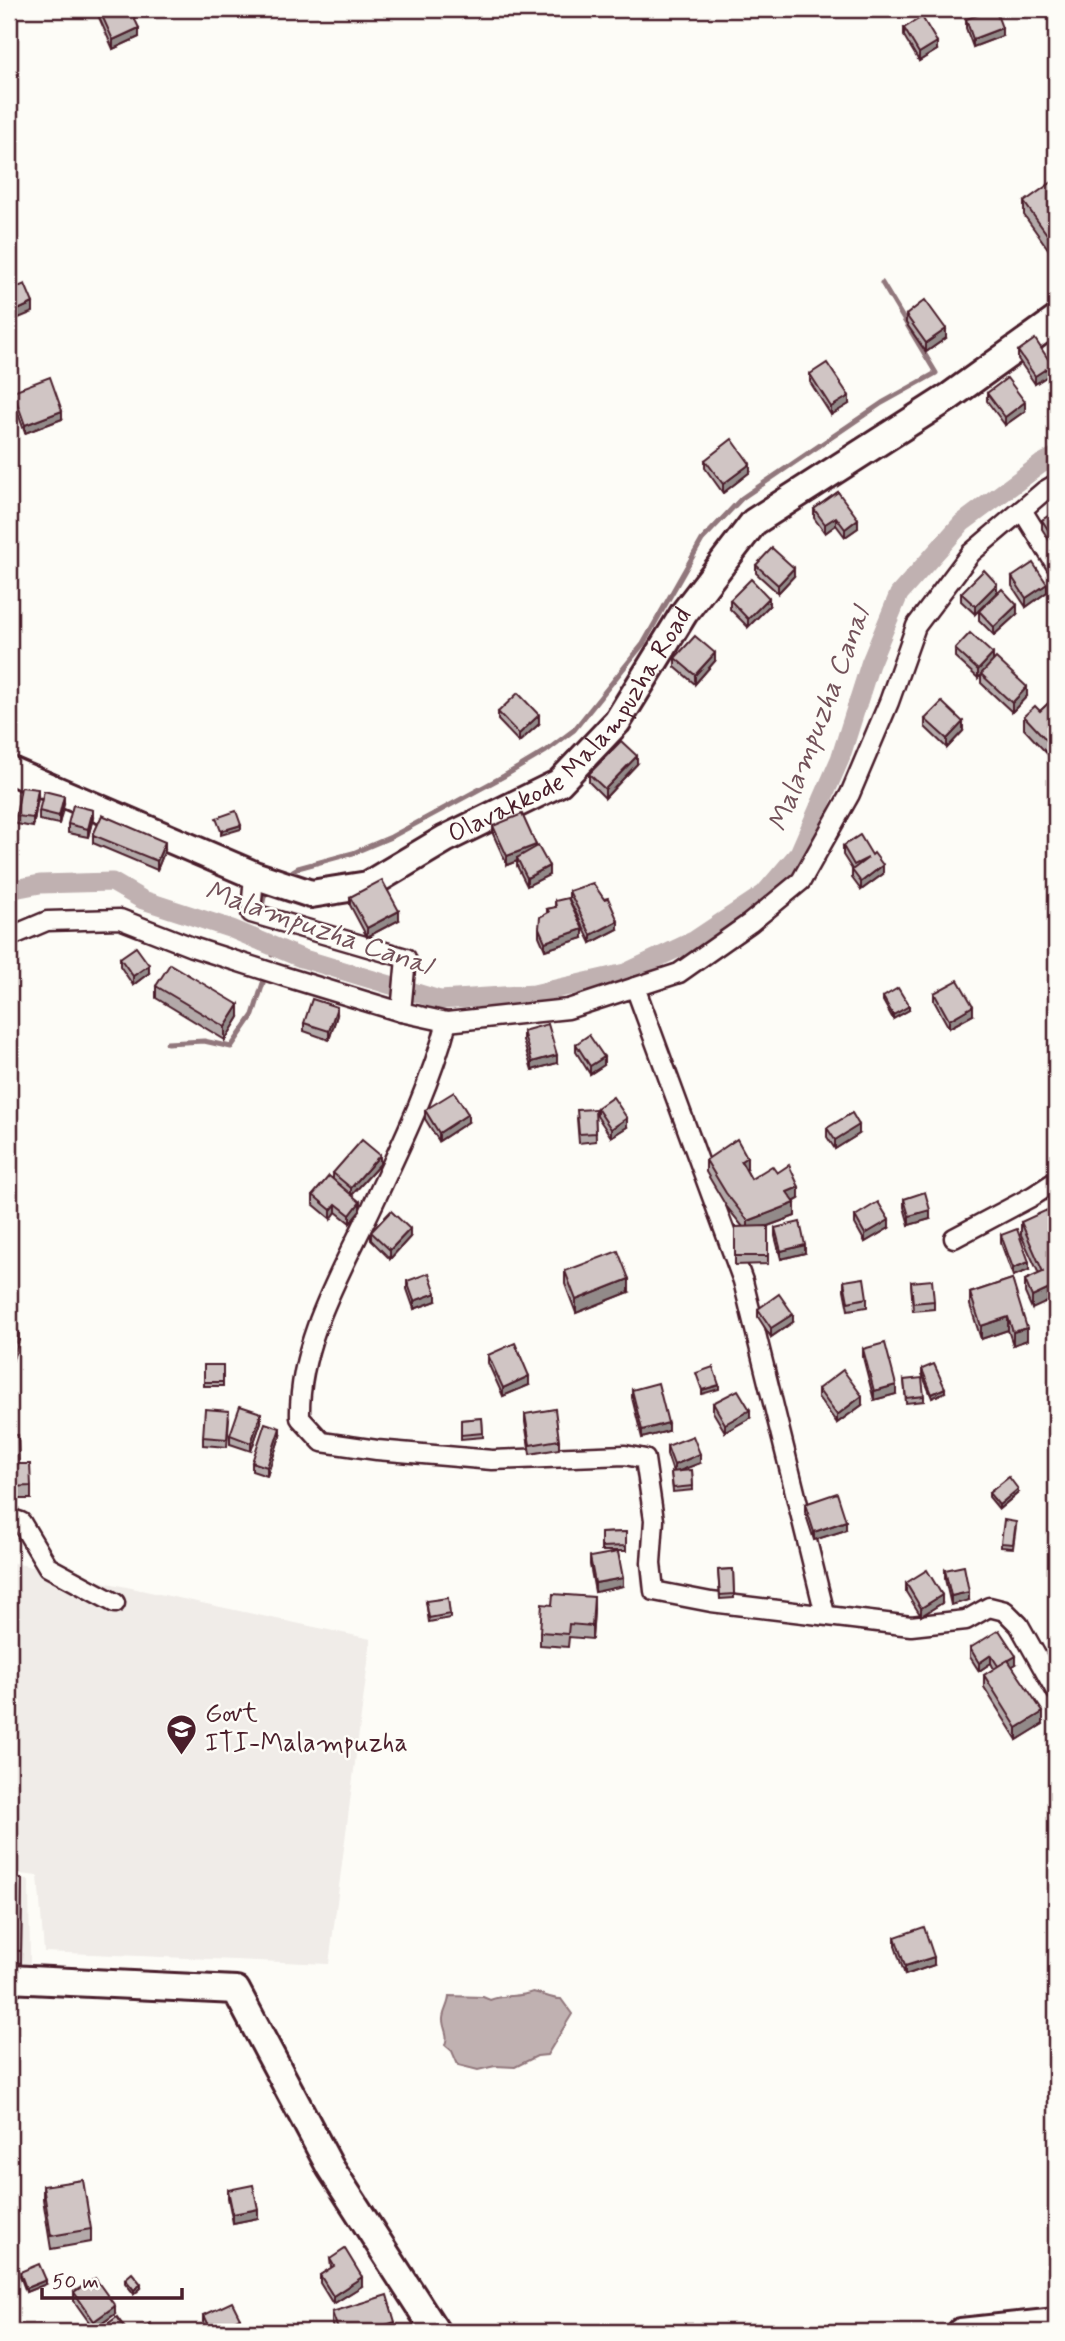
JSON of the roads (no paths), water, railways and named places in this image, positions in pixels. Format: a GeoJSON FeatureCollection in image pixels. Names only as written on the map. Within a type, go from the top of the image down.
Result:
{"type":"FeatureCollection","features":[{"type":"Feature","properties":{"kind":"main road","name":"Olavakkode Malampuzha Road"},"geometry":{"type":"LineString","coordinates":[[10,769],[254,875],[311,894],[368,885],[445,839],[559,783],[617,722],[684,613],[754,522],[949,397],[1056,320]]}},
{"type":"Feature","properties":{"kind":"main road"},"geometry":{"type":"LineString","coordinates":[[9,1979],[236,1990],[330,2167],[436,2332]]}},
{"type":"Feature","properties":{"kind":"main road"},"geometry":{"type":"LineString","coordinates":[[961,2332],[1056,2322]]}},
{"type":"Feature","properties":{"kind":"street"},"geometry":{"type":"LineString","coordinates":[[9,937],[47,921],[120,919],[192,947],[401,1012],[447,1022],[568,1009],[679,973],[750,923],[801,881],[850,794],[889,702],[916,626],[971,552],[1056,484]]}},
{"type":"Feature","properties":{"kind":"street"},"geometry":{"type":"LineString","coordinates":[[1022,510],[1056,565]]}},
{"type":"Feature","properties":{"kind":"street"},"geometry":{"type":"LineString","coordinates":[[254,875],[251,914],[407,958],[401,1012]]}},
{"type":"Feature","properties":{"kind":"street"},"geometry":{"type":"LineString","coordinates":[[635,987],[743,1281],[825,1614]]}},
{"type":"Feature","properties":{"kind":"street"},"geometry":{"type":"LineString","coordinates":[[447,1022],[439,1055],[331,1292],[310,1349],[299,1395],[300,1418],[322,1442],[377,1450],[492,1460],[625,1455],[645,1459],[654,1520],[651,1563],[654,1591],[710,1601],[911,1626],[966,1620],[989,1607],[1005,1611],[1019,1625],[1056,1691]]}},
{"type":"Feature","properties":{"kind":"street"},"geometry":{"type":"LineString","coordinates":[[954,1238],[1056,1181]]}},
{"type":"Feature","properties":{"kind":"street"},"geometry":{"type":"LineString","coordinates":[[9,1518],[21,1522],[48,1567],[115,1602]]}},
{"type":"Feature","properties":{"kind":"waterway"},"geometry":{"type":"LineString","coordinates":[[293,871],[353,853],[391,837],[504,776],[546,751],[574,730],[643,644],[702,540],[742,498],[882,403],[936,373],[882,283]]}},
{"type":"Feature","properties":{"kind":"waterway","name":"Malampuzha Canal"},"geometry":{"type":"LineString","coordinates":[[9,890],[40,884],[112,882],[143,900],[232,929],[301,958],[440,1000],[534,994],[625,973],[695,940],[764,894],[799,853],[840,759],[870,664],[899,594],[962,523],[1041,464],[1056,456]]}},
{"type":"Feature","properties":{"kind":"waterway"},"geometry":{"type":"LineString","coordinates":[[262,907],[265,892]]}},
{"type":"Feature","properties":{"kind":"waterway"},"geometry":{"type":"LineString","coordinates":[[260,933],[260,948],[273,952],[272,955]]}},
{"type":"Feature","properties":{"kind":"waterway"},"geometry":{"type":"LineString","coordinates":[[167,1043],[204,1041],[231,1047],[253,1015],[263,983]]}},
{"type":"Feature","properties":{"kind":"place","name":"Govt ITI-Malampuzha"},"geometry":{"type":"Point","coordinates":[182,1756]}}]}
